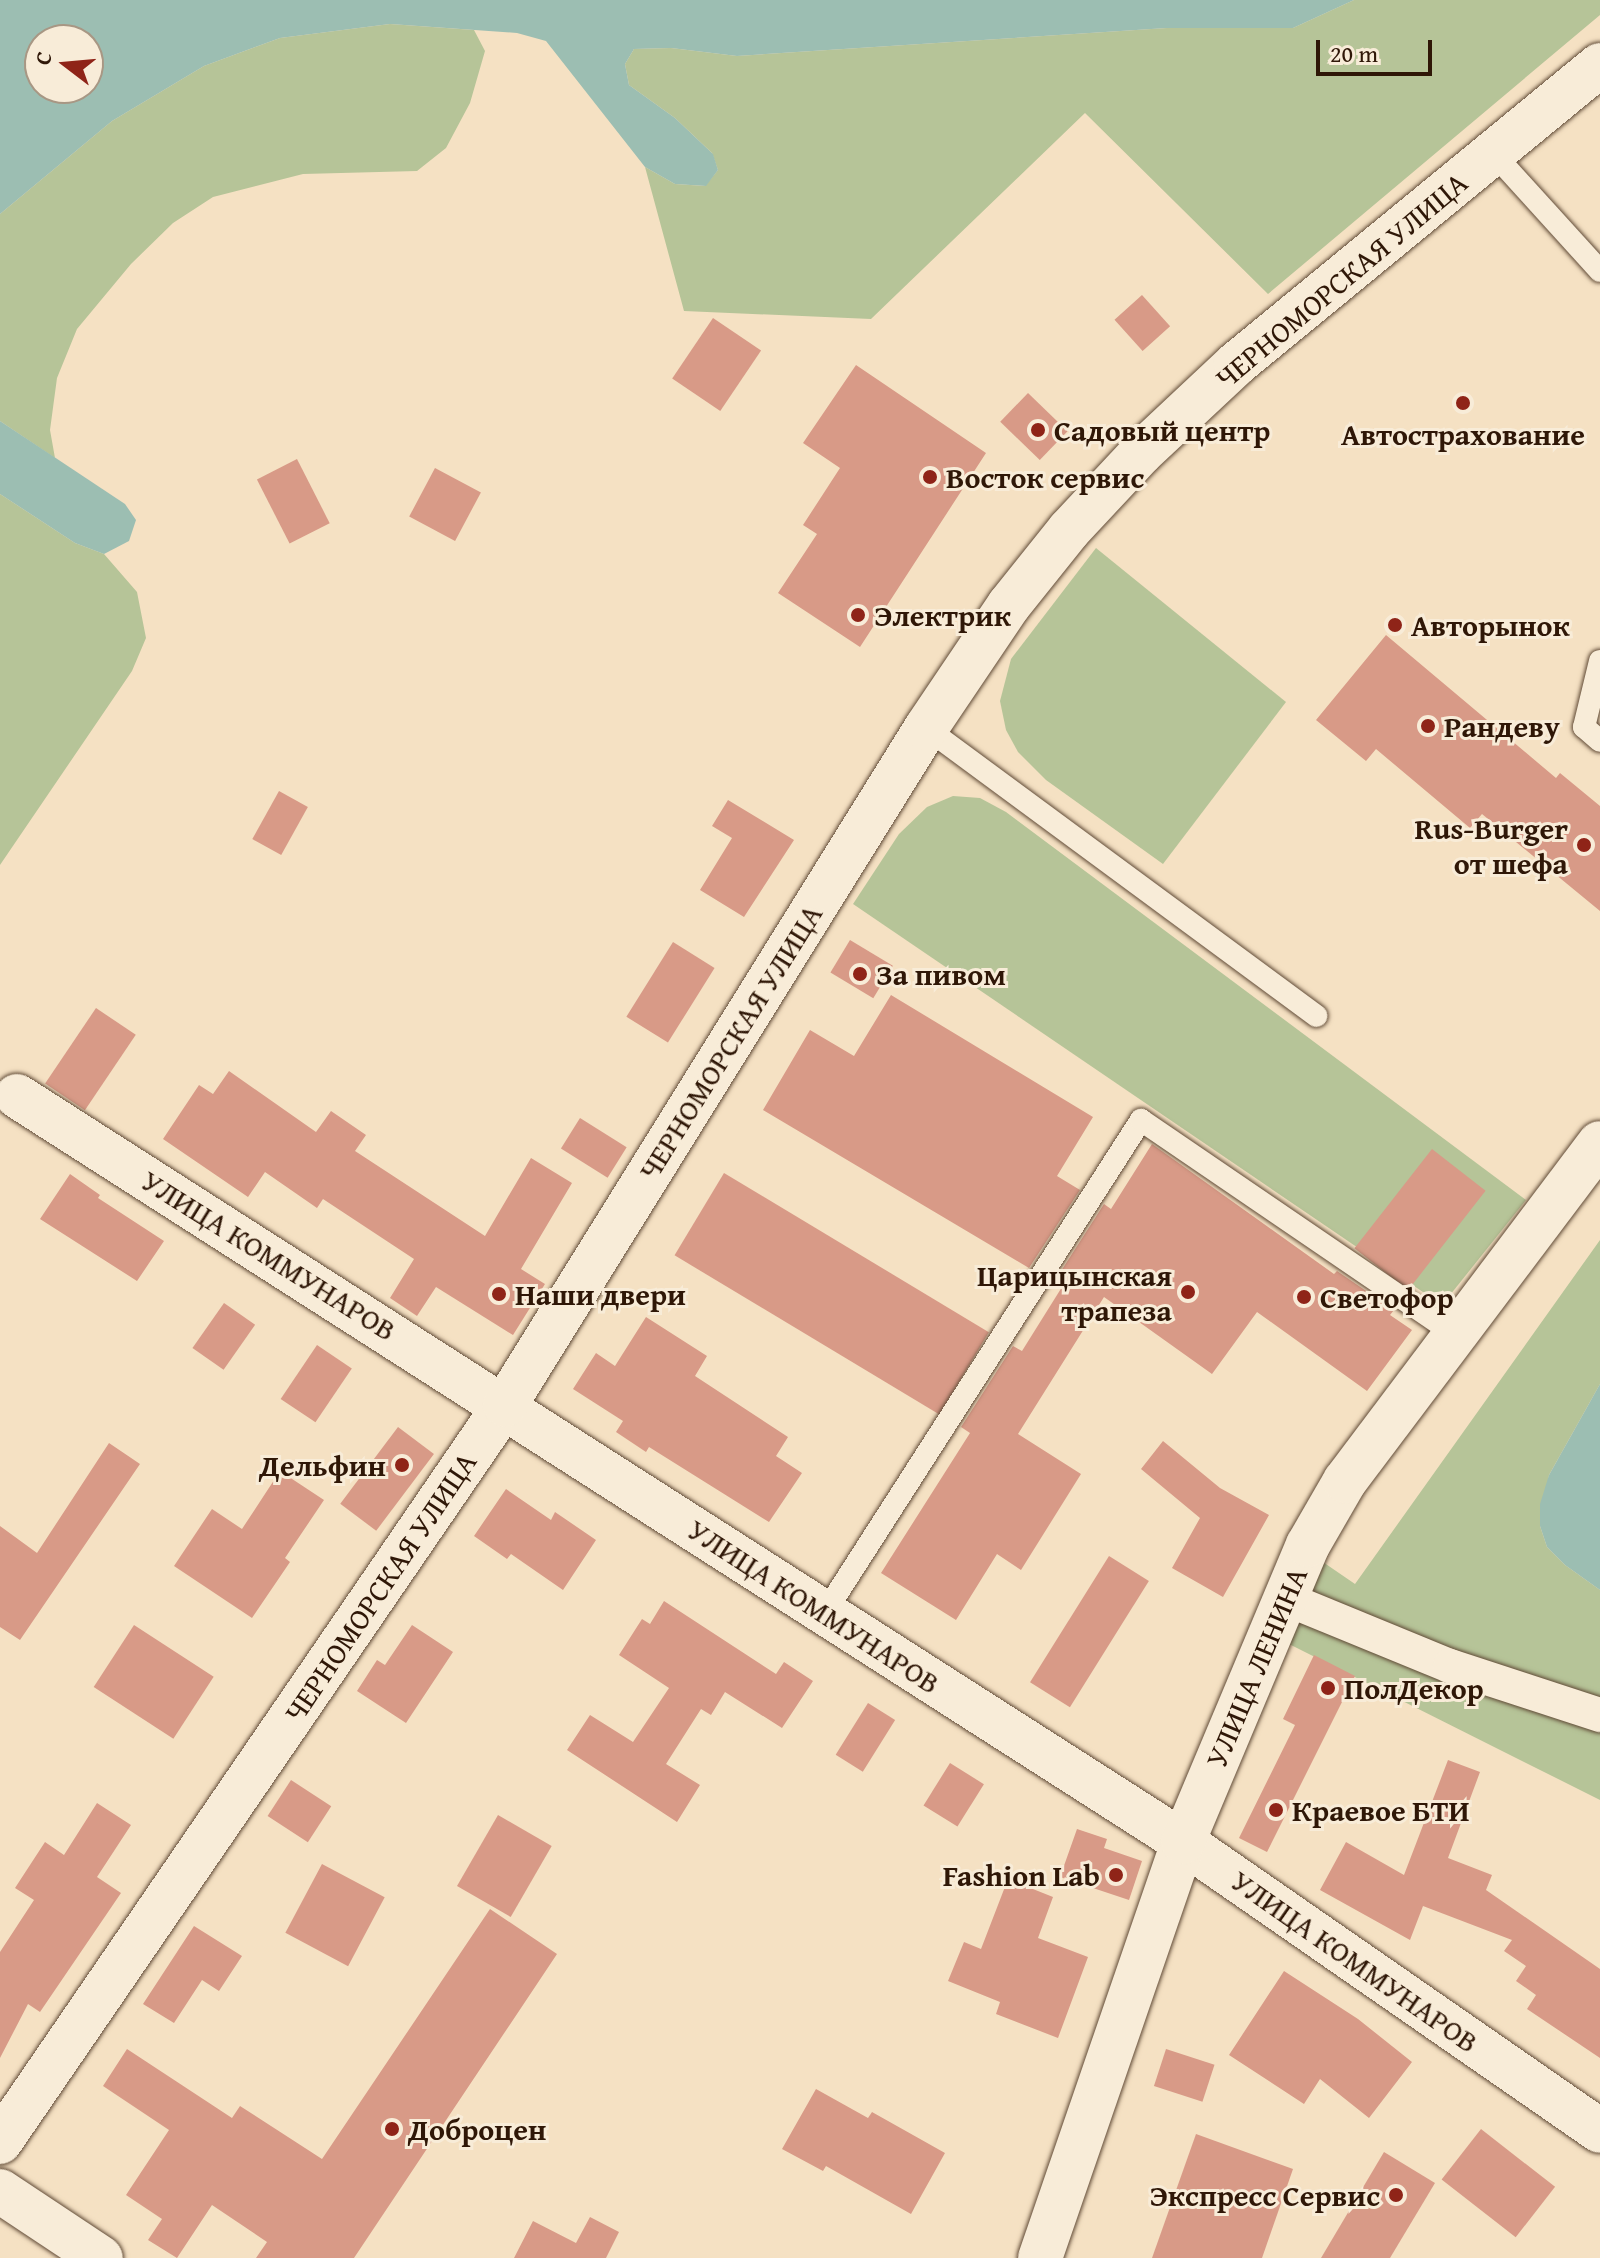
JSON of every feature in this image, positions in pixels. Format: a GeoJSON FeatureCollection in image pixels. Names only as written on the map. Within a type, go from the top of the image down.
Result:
{"type":"FeatureCollection","features":[{"type":"Feature","properties":{"kind":"street","name":"ЧЕРНОМОРСКАЯ УЛИЦА"},"geometry":{"type":"LineString","coordinates":[[0,2142],[505,1405],[926,728],[1009,605],[1069,530],[1141,453],[1236,364],[1600,65]]}},
{"type":"Feature","properties":{"kind":"street","name":"УЛИЦА КОММУНАРОВ"},"geometry":{"type":"LineString","coordinates":[[17,1096],[505,1405],[824,1614],[1183,1842],[1600,2131]]}},
{"type":"Feature","properties":{"kind":"street","name":"УЛИЦА ЛЕНИНА"},"geometry":{"type":"LineString","coordinates":[[1040,2258],[1183,1842],[1308,1545],[1345,1481],[1600,1143]]}},
{"type":"Feature","properties":{"kind":"street"},"geometry":{"type":"LineString","coordinates":[[1284,1598],[1450,1666],[1600,1715]]}},
{"type":"Feature","properties":{"kind":"street"},"geometry":{"type":"LineString","coordinates":[[0,2191],[101,2258]]}},
{"type":"Feature","properties":{"kind":"lane"},"geometry":{"type":"LineString","coordinates":[[1493,153],[1600,271]]}},
{"type":"Feature","properties":{"kind":"lane"},"geometry":{"type":"LineString","coordinates":[[1600,661],[1584,727],[1600,741]]}},
{"type":"Feature","properties":{"kind":"lane"},"geometry":{"type":"LineString","coordinates":[[926,728],[1316,1016]]}},
{"type":"Feature","properties":{"kind":"lane"},"geometry":{"type":"LineString","coordinates":[[824,1614],[1141,1120],[1455,1334]]}},
{"type":"Feature","properties":{"kind":"green space"},"geometry":{"type":"Polygon","coordinates":[[[1354,0],[1600,0],[1600,15],[1268,294],[1085,113],[871,319],[684,311],[645,167],[675,184],[705,186],[718,170],[712,153],[675,118],[629,85],[625,64],[634,49],[671,48],[737,56],[1167,28],[1293,28],[1354,0]]]}},
{"type":"Feature","properties":{"kind":"green space"},"geometry":{"type":"Polygon","coordinates":[[[390,24],[474,30],[485,51],[470,103],[446,148],[417,171],[303,174],[213,197],[173,223],[131,264],[77,329],[57,378],[50,430],[55,458],[0,421],[0,214],[112,121],[204,66],[280,38],[390,24]]]}},
{"type":"Feature","properties":{"kind":"green space"},"geometry":{"type":"Polygon","coordinates":[[[0,494],[75,543],[104,554],[137,592],[146,638],[132,671],[0,865],[0,494]]]}},
{"type":"Feature","properties":{"kind":"green space"},"geometry":{"type":"Polygon","coordinates":[[[1096,548],[1286,702],[1163,864],[1046,780],[1018,752],[1006,730],[1000,701],[1011,659],[1096,548]]]}},
{"type":"Feature","properties":{"kind":"green space"},"geometry":{"type":"Polygon","coordinates":[[[953,796],[980,798],[1006,812],[1526,1200],[1442,1305],[853,904],[899,834],[927,807],[953,796]]]}},
{"type":"Feature","properties":{"kind":"green space"},"geometry":{"type":"Polygon","coordinates":[[[1600,1240],[1600,1384],[1549,1475],[1540,1526],[1547,1547],[1565,1565],[1600,1590],[1600,1800],[1285,1642],[1320,1560],[1355,1584],[1600,1240]]]}},
{"type":"Feature","properties":{"kind":"water"},"geometry":{"type":"Polygon","coordinates":[[[0,0],[1354,0],[1293,28],[1167,28],[737,56],[671,48],[634,49],[625,64],[629,85],[675,118],[713,154],[718,170],[706,186],[675,184],[645,167],[546,41],[517,33],[390,24],[280,38],[204,66],[112,121],[0,214],[0,0]]]}},
{"type":"Feature","properties":{"kind":"water"},"geometry":{"type":"Polygon","coordinates":[[[0,421],[125,504],[136,520],[129,541],[104,554],[75,543],[0,494],[0,421]]]}},
{"type":"Feature","properties":{"kind":"water"},"geometry":{"type":"Polygon","coordinates":[[[1600,1384],[1600,1590],[1565,1565],[1547,1547],[1540,1526],[1540,1504],[1549,1475],[1600,1384]]]}},
{"type":"Feature","properties":{"kind":"building"},"geometry":{"type":"Polygon","coordinates":[[[1142,295],[1170,326],[1143,351],[1115,320],[1142,295]]]}},
{"type":"Feature","properties":{"kind":"building"},"geometry":{"type":"Polygon","coordinates":[[[713,318],[761,350],[720,411],[672,379],[713,318]]]}},
{"type":"Feature","properties":{"kind":"building"},"geometry":{"type":"Polygon","coordinates":[[[856,365],[986,453],[860,647],[778,593],[817,534],[803,525],[840,468],[803,443],[856,365]]]}},
{"type":"Feature","properties":{"kind":"building"},"geometry":{"type":"Polygon","coordinates":[[[1028,393],[1068,431],[1040,460],[1000,422],[1028,393]]]}},
{"type":"Feature","properties":{"kind":"building"},"geometry":{"type":"Polygon","coordinates":[[[297,459],[330,523],[290,544],[257,479],[297,459]]]}},
{"type":"Feature","properties":{"kind":"building"},"geometry":{"type":"Polygon","coordinates":[[[435,468],[481,492],[455,541],[409,517],[435,468]]]}},
{"type":"Feature","properties":{"kind":"building"},"geometry":{"type":"Polygon","coordinates":[[[1386,635],[1556,778],[1560,773],[1600,806],[1600,911],[1482,814],[1470,828],[1376,749],[1366,761],[1316,720],[1386,635]]]}},
{"type":"Feature","properties":{"kind":"building"},"geometry":{"type":"Polygon","coordinates":[[[279,791],[308,807],[281,855],[252,839],[279,791]]]}},
{"type":"Feature","properties":{"kind":"building"},"geometry":{"type":"Polygon","coordinates":[[[728,800],[794,840],[744,917],[700,890],[732,838],[712,826],[728,800]]]}},
{"type":"Feature","properties":{"kind":"building"},"geometry":{"type":"Polygon","coordinates":[[[850,940],[893,966],[873,998],[830,973],[850,940]]]}},
{"type":"Feature","properties":{"kind":"building"},"geometry":{"type":"Polygon","coordinates":[[[673,942],[715,968],[668,1043],[626,1017],[673,942]]]}},
{"type":"Feature","properties":{"kind":"building"},"geometry":{"type":"Polygon","coordinates":[[[891,995],[1093,1117],[1057,1176],[1080,1190],[1029,1268],[763,1110],[810,1030],[854,1056],[891,995]]]}},
{"type":"Feature","properties":{"kind":"building"},"geometry":{"type":"Polygon","coordinates":[[[96,1008],[136,1035],[85,1110],[45,1083],[96,1008]]]}},
{"type":"Feature","properties":{"kind":"building"},"geometry":{"type":"Polygon","coordinates":[[[229,1071],[316,1132],[331,1111],[366,1135],[355,1151],[485,1236],[531,1158],[572,1183],[521,1269],[545,1284],[513,1335],[436,1287],[417,1316],[390,1298],[414,1259],[323,1199],[317,1208],[265,1172],[248,1197],[163,1139],[199,1085],[213,1094],[229,1071]]]}},
{"type":"Feature","properties":{"kind":"building"},"geometry":{"type":"Polygon","coordinates":[[[580,1118],[627,1147],[608,1178],[561,1149],[580,1118]]]}},
{"type":"Feature","properties":{"kind":"building"},"geometry":{"type":"Polygon","coordinates":[[[1152,1144],[1334,1274],[1337,1271],[1394,1310],[1390,1315],[1412,1330],[1367,1391],[1257,1312],[1212,1374],[1104,1297],[1018,1434],[1081,1474],[1021,1570],[997,1554],[956,1620],[881,1573],[970,1433],[961,1427],[1013,1346],[1022,1351],[1062,1287],[1054,1282],[1104,1204],[1111,1209],[1152,1144]]]}},
{"type":"Feature","properties":{"kind":"building"},"geometry":{"type":"Polygon","coordinates":[[[1432,1149],[1486,1191],[1408,1290],[1354,1248],[1432,1149]]]}},
{"type":"Feature","properties":{"kind":"building"},"geometry":{"type":"Polygon","coordinates":[[[724,1173],[989,1332],[939,1414],[675,1255],[724,1173]]]}},
{"type":"Feature","properties":{"kind":"building"},"geometry":{"type":"Polygon","coordinates":[[[70,1174],[100,1195],[98,1198],[164,1241],[137,1281],[40,1219],[70,1174]]]}},
{"type":"Feature","properties":{"kind":"building"},"geometry":{"type":"Polygon","coordinates":[[[224,1303],[255,1325],[224,1370],[192,1348],[224,1303]]]}},
{"type":"Feature","properties":{"kind":"building"},"geometry":{"type":"Polygon","coordinates":[[[646,1317],[707,1356],[695,1376],[788,1437],[776,1456],[802,1473],[769,1522],[649,1447],[646,1452],[616,1432],[623,1421],[573,1389],[596,1353],[615,1366],[646,1317]]]}},
{"type":"Feature","properties":{"kind":"building"},"geometry":{"type":"Polygon","coordinates":[[[317,1345],[352,1368],[315,1422],[281,1399],[317,1345]]]}},
{"type":"Feature","properties":{"kind":"building"},"geometry":{"type":"Polygon","coordinates":[[[398,1427],[434,1454],[376,1531],[340,1504],[398,1427]]]}},
{"type":"Feature","properties":{"kind":"building"},"geometry":{"type":"Polygon","coordinates":[[[1163,1441],[1220,1488],[1269,1515],[1223,1597],[1172,1568],[1200,1518],[1141,1469],[1163,1441]]]}},
{"type":"Feature","properties":{"kind":"building"},"geometry":{"type":"Polygon","coordinates":[[[109,1443],[140,1464],[20,1640],[0,1627],[0,1526],[37,1553],[109,1443]]]}},
{"type":"Feature","properties":{"kind":"building"},"geometry":{"type":"Polygon","coordinates":[[[280,1471],[324,1500],[285,1558],[290,1562],[252,1618],[174,1566],[212,1509],[242,1529],[280,1471]]]}},
{"type":"Feature","properties":{"kind":"building"},"geometry":{"type":"Polygon","coordinates":[[[506,1489],[551,1520],[555,1512],[596,1540],[563,1590],[511,1554],[507,1559],[474,1536],[506,1489]]]}},
{"type":"Feature","properties":{"kind":"building"},"geometry":{"type":"Polygon","coordinates":[[[1109,1556],[1149,1581],[1070,1707],[1030,1682],[1109,1556]]]}},
{"type":"Feature","properties":{"kind":"building"},"geometry":{"type":"Polygon","coordinates":[[[664,1601],[776,1674],[784,1662],[813,1681],[782,1728],[725,1692],[711,1715],[701,1709],[666,1764],[700,1785],[677,1822],[567,1750],[590,1715],[633,1742],[669,1688],[619,1655],[642,1619],[650,1624],[664,1601]]]}},
{"type":"Feature","properties":{"kind":"building"},"geometry":{"type":"Polygon","coordinates":[[[134,1625],[214,1677],[173,1739],[94,1687],[134,1625]]]}},
{"type":"Feature","properties":{"kind":"building"},"geometry":{"type":"Polygon","coordinates":[[[412,1625],[453,1652],[406,1723],[357,1691],[377,1660],[385,1665],[412,1625]]]}},
{"type":"Feature","properties":{"kind":"building"},"geometry":{"type":"Polygon","coordinates":[[[1314,1655],[1355,1676],[1267,1852],[1239,1838],[1295,1725],[1283,1719],[1314,1655]]]}},
{"type":"Feature","properties":{"kind":"building"},"geometry":{"type":"Polygon","coordinates":[[[868,1703],[895,1720],[863,1772],[836,1755],[868,1703]]]}},
{"type":"Feature","properties":{"kind":"building"},"geometry":{"type":"Polygon","coordinates":[[[1448,1760],[1480,1772],[1448,1858],[1492,1875],[1486,1890],[1600,1969],[1600,2058],[1527,2009],[1536,1995],[1516,1981],[1526,1966],[1504,1951],[1512,1940],[1423,1906],[1410,1940],[1320,1890],[1346,1842],[1404,1875],[1448,1760]]]}},
{"type":"Feature","properties":{"kind":"building"},"geometry":{"type":"Polygon","coordinates":[[[950,1763],[984,1784],[957,1827],[924,1805],[950,1763]]]}},
{"type":"Feature","properties":{"kind":"building"},"geometry":{"type":"Polygon","coordinates":[[[291,1780],[331,1806],[308,1842],[268,1816],[291,1780]]]}},
{"type":"Feature","properties":{"kind":"building"},"geometry":{"type":"Polygon","coordinates":[[[97,1803],[131,1825],[97,1877],[121,1893],[40,2012],[28,2004],[0,2058],[0,1952],[34,1900],[15,1888],[45,1842],[64,1855],[97,1803]]]}},
{"type":"Feature","properties":{"kind":"building"},"geometry":{"type":"Polygon","coordinates":[[[498,1815],[552,1846],[511,1917],[457,1886],[498,1815]]]}},
{"type":"Feature","properties":{"kind":"building"},"geometry":{"type":"Polygon","coordinates":[[[1077,1829],[1107,1839],[1104,1848],[1142,1861],[1129,1900],[1060,1877],[1077,1829]]]}},
{"type":"Feature","properties":{"kind":"building"},"geometry":{"type":"Polygon","coordinates":[[[322,1864],[385,1897],[348,1966],[285,1933],[322,1864]]]}},
{"type":"Feature","properties":{"kind":"building"},"geometry":{"type":"Polygon","coordinates":[[[1008,1879],[1053,1897],[1038,1938],[1088,1957],[1058,2038],[996,2014],[1000,2002],[948,1981],[964,1942],[981,1949],[1008,1879]]]}},
{"type":"Feature","properties":{"kind":"building"},"geometry":{"type":"Polygon","coordinates":[[[490,1909],[557,1954],[354,2258],[256,2258],[267,2242],[212,2205],[177,2258],[148,2240],[162,2219],[126,2195],[169,2130],[103,2086],[127,2049],[232,2118],[240,2106],[322,2159],[490,1909]]]}},
{"type":"Feature","properties":{"kind":"building"},"geometry":{"type":"Polygon","coordinates":[[[194,1926],[242,1956],[219,1991],[202,1980],[174,2023],[143,2004],[194,1926]]]}},
{"type":"Feature","properties":{"kind":"building"},"geometry":{"type":"Polygon","coordinates":[[[1284,1971],[1358,2019],[1412,2062],[1369,2118],[1320,2079],[1304,2104],[1229,2055],[1284,1971]]]}},
{"type":"Feature","properties":{"kind":"building"},"geometry":{"type":"Polygon","coordinates":[[[1166,2049],[1215,2065],[1202,2102],[1154,2086],[1166,2049]]]}},
{"type":"Feature","properties":{"kind":"building"},"geometry":{"type":"Polygon","coordinates":[[[816,2089],[868,2118],[872,2112],[945,2153],[911,2214],[826,2166],[823,2171],[782,2149],[816,2089]]]}},
{"type":"Feature","properties":{"kind":"building"},"geometry":{"type":"Polygon","coordinates":[[[1481,2129],[1555,2187],[1516,2237],[1442,2179],[1481,2129]]]}},
{"type":"Feature","properties":{"kind":"building"},"geometry":{"type":"Polygon","coordinates":[[[1196,2134],[1293,2169],[1262,2258],[1152,2258],[1196,2134]]]}},
{"type":"Feature","properties":{"kind":"building"},"geometry":{"type":"Polygon","coordinates":[[[1384,2152],[1435,2183],[1390,2258],[1321,2258],[1384,2152]]]}},
{"type":"Feature","properties":{"kind":"building"},"geometry":{"type":"Polygon","coordinates":[[[590,2217],[619,2232],[606,2258],[514,2258],[533,2221],[576,2243],[590,2217]]]}},
{"type":"Feature","properties":{"kind":"place","name":"Автострахование"},"geometry":{"type":"Point","coordinates":[1463,403]}},
{"type":"Feature","properties":{"kind":"place","name":"Садовый центр"},"geometry":{"type":"Point","coordinates":[1038,430]}},
{"type":"Feature","properties":{"kind":"place","name":"Восток сервис"},"geometry":{"type":"Point","coordinates":[930,477]}},
{"type":"Feature","properties":{"kind":"place","name":"Электрик"},"geometry":{"type":"Point","coordinates":[858,615]}},
{"type":"Feature","properties":{"kind":"place","name":"Авторынок"},"geometry":{"type":"Point","coordinates":[1395,625]}},
{"type":"Feature","properties":{"kind":"place","name":"Рандеву"},"geometry":{"type":"Point","coordinates":[1428,726]}},
{"type":"Feature","properties":{"kind":"place","name":"Rus-Burger от шефа"},"geometry":{"type":"Point","coordinates":[1584,845]}},
{"type":"Feature","properties":{"kind":"place","name":"За пивом"},"geometry":{"type":"Point","coordinates":[860,974]}},
{"type":"Feature","properties":{"kind":"place","name":"Царицынская трапеза"},"geometry":{"type":"Point","coordinates":[1188,1292]}},
{"type":"Feature","properties":{"kind":"place","name":"Наши двери"},"geometry":{"type":"Point","coordinates":[499,1294]}},
{"type":"Feature","properties":{"kind":"place","name":"Светофор"},"geometry":{"type":"Point","coordinates":[1304,1297]}},
{"type":"Feature","properties":{"kind":"place","name":"Дельфин"},"geometry":{"type":"Point","coordinates":[402,1465]}},
{"type":"Feature","properties":{"kind":"place","name":"ПолДекор"},"geometry":{"type":"Point","coordinates":[1328,1688]}},
{"type":"Feature","properties":{"kind":"place","name":"Краевое БТИ"},"geometry":{"type":"Point","coordinates":[1276,1810]}},
{"type":"Feature","properties":{"kind":"place","name":"Fashion Lab"},"geometry":{"type":"Point","coordinates":[1116,1875]}},
{"type":"Feature","properties":{"kind":"place","name":"Доброцен"},"geometry":{"type":"Point","coordinates":[392,2129]}},
{"type":"Feature","properties":{"kind":"place","name":"Экспресс Сервис"},"geometry":{"type":"Point","coordinates":[1396,2195]}}]}
